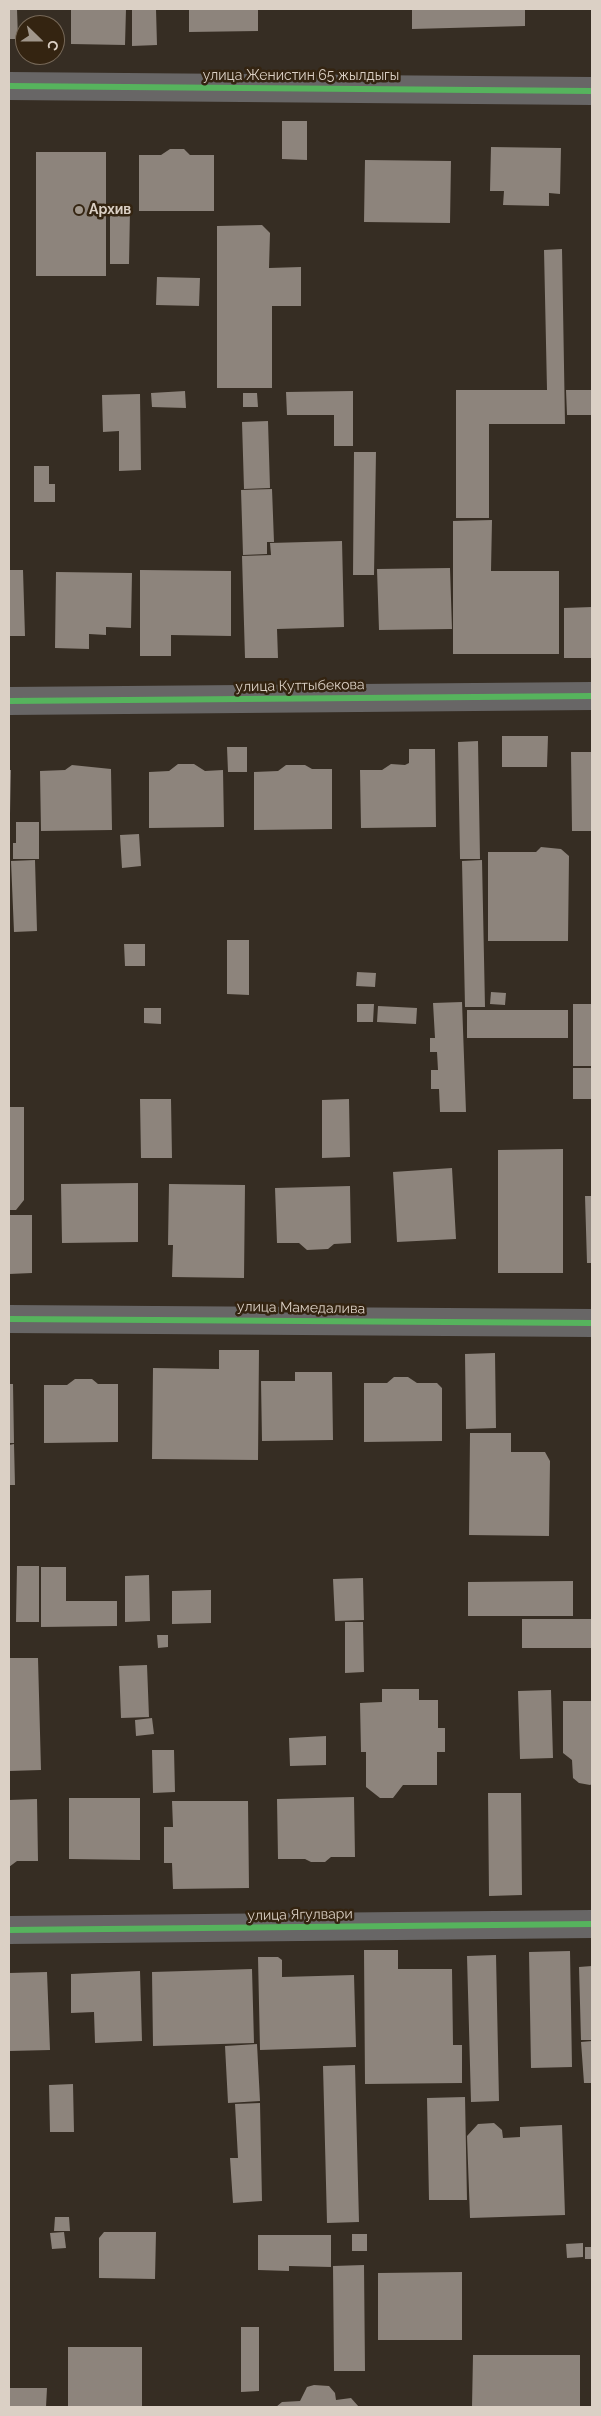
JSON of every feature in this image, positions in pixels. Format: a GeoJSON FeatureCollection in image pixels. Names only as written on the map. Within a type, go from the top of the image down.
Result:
{"type":"FeatureCollection","features":[{"type":"Feature","properties":{"kind":"street","name":"улица Женистин 65 жылдыгы"},"geometry":{"type":"LineString","coordinates":[[9,86],[592,91]]}},
{"type":"Feature","properties":{"kind":"street","name":"улица Куттыбекова"},"geometry":{"type":"LineString","coordinates":[[9,701],[592,696]]}},
{"type":"Feature","properties":{"kind":"street","name":"улица Мамедалива"},"geometry":{"type":"LineString","coordinates":[[9,1319],[592,1323]]}},
{"type":"Feature","properties":{"kind":"street","name":"улица Ягулвари"},"geometry":{"type":"LineString","coordinates":[[9,1930],[592,1924]]}},
{"type":"Feature","properties":{"kind":"building"},"geometry":{"type":"Polygon","coordinates":[[[9,9],[17,9],[17,15],[15,15],[15,39],[9,39],[9,9]]]}},
{"type":"Feature","properties":{"kind":"building"},"geometry":{"type":"Polygon","coordinates":[[[71,9],[126,9],[125,45],[71,44],[71,9]]]}},
{"type":"Feature","properties":{"kind":"building"},"geometry":{"type":"Polygon","coordinates":[[[132,9],[156,9],[157,45],[132,46],[132,9]]]}},
{"type":"Feature","properties":{"kind":"building"},"geometry":{"type":"Polygon","coordinates":[[[189,9],[258,9],[258,31],[189,32],[189,9]]]}},
{"type":"Feature","properties":{"kind":"building"},"geometry":{"type":"Polygon","coordinates":[[[412,9],[525,9],[525,26],[412,29],[412,9]]]}},
{"type":"Feature","properties":{"kind":"building"},"geometry":{"type":"Polygon","coordinates":[[[282,121],[307,121],[307,160],[282,159],[282,121]]]}},
{"type":"Feature","properties":{"kind":"building"},"geometry":{"type":"Polygon","coordinates":[[[491,147],[561,148],[560,194],[549,193],[549,206],[503,205],[504,191],[490,191],[491,147]]]}},
{"type":"Feature","properties":{"kind":"building"},"geometry":{"type":"Polygon","coordinates":[[[170,149],[184,149],[190,155],[214,155],[214,211],[139,211],[139,155],[161,155],[170,149]]]}},
{"type":"Feature","properties":{"kind":"building"},"geometry":{"type":"Polygon","coordinates":[[[36,152],[106,152],[106,276],[36,276],[36,152]]]}},
{"type":"Feature","properties":{"kind":"building"},"geometry":{"type":"Polygon","coordinates":[[[365,160],[451,161],[450,223],[364,222],[365,160]]]}},
{"type":"Feature","properties":{"kind":"building"},"geometry":{"type":"Polygon","coordinates":[[[110,210],[130,210],[129,264],[110,264],[110,210]]]}},
{"type":"Feature","properties":{"kind":"building"},"geometry":{"type":"Polygon","coordinates":[[[262,225],[270,233],[269,268],[301,267],[301,306],[272,306],[272,388],[217,388],[217,226],[262,225]]]}},
{"type":"Feature","properties":{"kind":"building"},"geometry":{"type":"Polygon","coordinates":[[[562,249],[565,424],[489,424],[489,518],[456,518],[456,390],[547,390],[544,250],[562,249]]]}},
{"type":"Feature","properties":{"kind":"building"},"geometry":{"type":"Polygon","coordinates":[[[157,277],[200,278],[199,306],[156,305],[157,277]]]}},
{"type":"Feature","properties":{"kind":"building"},"geometry":{"type":"Polygon","coordinates":[[[566,390],[592,390],[592,415],[567,415],[566,390]]]}},
{"type":"Feature","properties":{"kind":"building"},"geometry":{"type":"Polygon","coordinates":[[[185,391],[186,408],[152,407],[151,393],[185,391]]]}},
{"type":"Feature","properties":{"kind":"building"},"geometry":{"type":"Polygon","coordinates":[[[353,391],[353,446],[334,446],[334,415],[287,415],[286,392],[353,391]]]}},
{"type":"Feature","properties":{"kind":"building"},"geometry":{"type":"Polygon","coordinates":[[[243,393],[257,393],[258,407],[243,407],[243,393]]]}},
{"type":"Feature","properties":{"kind":"building"},"geometry":{"type":"Polygon","coordinates":[[[140,394],[141,470],[119,471],[119,431],[103,432],[102,395],[140,394]]]}},
{"type":"Feature","properties":{"kind":"building"},"geometry":{"type":"Polygon","coordinates":[[[268,421],[270,488],[244,489],[242,422],[268,421]]]}},
{"type":"Feature","properties":{"kind":"building"},"geometry":{"type":"Polygon","coordinates":[[[354,452],[376,452],[374,575],[353,575],[354,452]]]}},
{"type":"Feature","properties":{"kind":"building"},"geometry":{"type":"Polygon","coordinates":[[[34,466],[49,466],[49,484],[55,484],[55,502],[34,502],[34,466]]]}},
{"type":"Feature","properties":{"kind":"building"},"geometry":{"type":"Polygon","coordinates":[[[272,489],[274,542],[267,542],[267,554],[243,555],[241,490],[272,489]]]}},
{"type":"Feature","properties":{"kind":"building"},"geometry":{"type":"Polygon","coordinates":[[[492,520],[491,571],[559,571],[559,654],[453,654],[453,521],[492,520]]]}},
{"type":"Feature","properties":{"kind":"building"},"geometry":{"type":"Polygon","coordinates":[[[342,541],[344,627],[277,629],[278,658],[245,658],[242,556],[271,555],[270,543],[342,541]]]}},
{"type":"Feature","properties":{"kind":"building"},"geometry":{"type":"Polygon","coordinates":[[[450,568],[452,629],[379,630],[377,569],[450,568]]]}},
{"type":"Feature","properties":{"kind":"building"},"geometry":{"type":"Polygon","coordinates":[[[9,570],[23,570],[25,636],[9,636],[9,570]]]}},
{"type":"Feature","properties":{"kind":"building"},"geometry":{"type":"Polygon","coordinates":[[[140,570],[231,571],[231,636],[171,635],[171,656],[140,656],[140,570]]]}},
{"type":"Feature","properties":{"kind":"building"},"geometry":{"type":"Polygon","coordinates":[[[56,572],[132,573],[131,628],[106,627],[106,635],[89,634],[89,649],[55,648],[56,572]]]}},
{"type":"Feature","properties":{"kind":"building"},"geometry":{"type":"Polygon","coordinates":[[[592,607],[592,658],[564,658],[564,608],[592,607]]]}},
{"type":"Feature","properties":{"kind":"building"},"geometry":{"type":"Polygon","coordinates":[[[502,736],[548,736],[547,767],[502,767],[502,736]]]}},
{"type":"Feature","properties":{"kind":"building"},"geometry":{"type":"Polygon","coordinates":[[[478,741],[480,859],[460,859],[458,742],[478,741]]]}},
{"type":"Feature","properties":{"kind":"building"},"geometry":{"type":"Polygon","coordinates":[[[227,747],[247,747],[247,772],[228,772],[227,747]]]}},
{"type":"Feature","properties":{"kind":"building"},"geometry":{"type":"Polygon","coordinates":[[[409,749],[435,749],[436,827],[361,828],[360,770],[382,770],[391,764],[405,765],[409,763],[409,749]]]}},
{"type":"Feature","properties":{"kind":"building"},"geometry":{"type":"Polygon","coordinates":[[[571,752],[592,752],[592,831],[572,831],[571,752]]]}},
{"type":"Feature","properties":{"kind":"building"},"geometry":{"type":"Polygon","coordinates":[[[178,764],[194,764],[205,771],[223,770],[224,827],[149,828],[149,772],[169,771],[178,764]]]}},
{"type":"Feature","properties":{"kind":"building"},"geometry":{"type":"Polygon","coordinates":[[[72,765],[111,769],[112,830],[41,831],[40,771],[65,770],[72,765]]]}},
{"type":"Feature","properties":{"kind":"building"},"geometry":{"type":"Polygon","coordinates":[[[286,765],[305,765],[312,769],[332,769],[332,829],[254,830],[254,772],[278,771],[286,765]]]}},
{"type":"Feature","properties":{"kind":"building"},"geometry":{"type":"Polygon","coordinates":[[[9,770],[11,770],[10,814],[9,814],[9,770]]]}},
{"type":"Feature","properties":{"kind":"building"},"geometry":{"type":"Polygon","coordinates":[[[16,822],[39,822],[39,859],[13,859],[13,843],[16,843],[16,822]]]}},
{"type":"Feature","properties":{"kind":"building"},"geometry":{"type":"Polygon","coordinates":[[[139,834],[141,866],[122,868],[120,835],[139,834]]]}},
{"type":"Feature","properties":{"kind":"building"},"geometry":{"type":"Polygon","coordinates":[[[541,847],[561,849],[569,856],[568,941],[488,941],[488,852],[536,852],[541,847]]]}},
{"type":"Feature","properties":{"kind":"building"},"geometry":{"type":"Polygon","coordinates":[[[35,860],[37,931],[14,932],[11,861],[35,860]]]}},
{"type":"Feature","properties":{"kind":"building"},"geometry":{"type":"Polygon","coordinates":[[[482,860],[485,1007],[465,1007],[462,861],[482,860]]]}},
{"type":"Feature","properties":{"kind":"building"},"geometry":{"type":"Polygon","coordinates":[[[227,940],[249,940],[249,995],[227,994],[227,940]]]}},
{"type":"Feature","properties":{"kind":"building"},"geometry":{"type":"Polygon","coordinates":[[[124,944],[145,944],[145,966],[125,966],[124,944]]]}},
{"type":"Feature","properties":{"kind":"building"},"geometry":{"type":"Polygon","coordinates":[[[357,972],[376,973],[375,987],[356,986],[357,972]]]}},
{"type":"Feature","properties":{"kind":"building"},"geometry":{"type":"Polygon","coordinates":[[[491,992],[506,993],[505,1005],[490,1004],[491,992]]]}},
{"type":"Feature","properties":{"kind":"building"},"geometry":{"type":"Polygon","coordinates":[[[462,1002],[466,1112],[440,1112],[439,1089],[431,1089],[431,1070],[438,1070],[437,1052],[430,1052],[430,1038],[435,1038],[433,1003],[462,1002]]]}},
{"type":"Feature","properties":{"kind":"building"},"geometry":{"type":"Polygon","coordinates":[[[357,1004],[374,1004],[373,1022],[357,1022],[357,1004]]]}},
{"type":"Feature","properties":{"kind":"building"},"geometry":{"type":"Polygon","coordinates":[[[573,1004],[592,1004],[592,1066],[573,1066],[573,1004]]]}},
{"type":"Feature","properties":{"kind":"building"},"geometry":{"type":"Polygon","coordinates":[[[378,1006],[417,1008],[416,1024],[377,1022],[378,1006]]]}},
{"type":"Feature","properties":{"kind":"building"},"geometry":{"type":"Polygon","coordinates":[[[144,1008],[161,1008],[161,1024],[144,1023],[144,1008]]]}},
{"type":"Feature","properties":{"kind":"building"},"geometry":{"type":"Polygon","coordinates":[[[467,1010],[568,1010],[568,1038],[467,1038],[467,1010]]]}},
{"type":"Feature","properties":{"kind":"building"},"geometry":{"type":"Polygon","coordinates":[[[573,1068],[592,1068],[592,1099],[573,1099],[573,1068]]]}},
{"type":"Feature","properties":{"kind":"building"},"geometry":{"type":"Polygon","coordinates":[[[140,1099],[171,1099],[172,1158],[141,1158],[140,1099]]]}},
{"type":"Feature","properties":{"kind":"building"},"geometry":{"type":"Polygon","coordinates":[[[349,1099],[350,1157],[322,1158],[322,1100],[349,1099]]]}},
{"type":"Feature","properties":{"kind":"building"},"geometry":{"type":"Polygon","coordinates":[[[9,1107],[24,1107],[24,1200],[16,1210],[9,1210],[9,1107]]]}},
{"type":"Feature","properties":{"kind":"building"},"geometry":{"type":"Polygon","coordinates":[[[563,1149],[563,1273],[498,1273],[498,1150],[563,1149]]]}},
{"type":"Feature","properties":{"kind":"building"},"geometry":{"type":"Polygon","coordinates":[[[452,1168],[456,1239],[397,1242],[393,1172],[452,1168]]]}},
{"type":"Feature","properties":{"kind":"building"},"geometry":{"type":"Polygon","coordinates":[[[138,1183],[138,1242],[62,1243],[61,1184],[138,1183]]]}},
{"type":"Feature","properties":{"kind":"building"},"geometry":{"type":"Polygon","coordinates":[[[169,1184],[245,1185],[244,1278],[172,1277],[173,1245],[168,1245],[169,1184]]]}},
{"type":"Feature","properties":{"kind":"building"},"geometry":{"type":"Polygon","coordinates":[[[350,1186],[351,1243],[334,1244],[328,1249],[307,1250],[299,1243],[277,1243],[275,1188],[350,1186]]]}},
{"type":"Feature","properties":{"kind":"building"},"geometry":{"type":"Polygon","coordinates":[[[585,1196],[592,1196],[592,1263],[587,1263],[585,1196]]]}},
{"type":"Feature","properties":{"kind":"building"},"geometry":{"type":"Polygon","coordinates":[[[9,1215],[32,1215],[32,1273],[9,1274],[9,1215]]]}},
{"type":"Feature","properties":{"kind":"building"},"geometry":{"type":"Polygon","coordinates":[[[219,1350],[259,1350],[258,1460],[152,1459],[153,1368],[219,1369],[219,1350]]]}},
{"type":"Feature","properties":{"kind":"building"},"geometry":{"type":"Polygon","coordinates":[[[495,1353],[496,1428],[466,1429],[465,1354],[495,1353]]]}},
{"type":"Feature","properties":{"kind":"building"},"geometry":{"type":"Polygon","coordinates":[[[295,1372],[332,1372],[333,1440],[262,1441],[261,1381],[295,1381],[295,1372]]]}},
{"type":"Feature","properties":{"kind":"building"},"geometry":{"type":"Polygon","coordinates":[[[394,1377],[408,1377],[417,1383],[437,1383],[442,1388],[442,1441],[364,1442],[364,1383],[387,1383],[394,1377]]]}},
{"type":"Feature","properties":{"kind":"building"},"geometry":{"type":"Polygon","coordinates":[[[75,1379],[92,1379],[98,1384],[118,1384],[118,1442],[44,1443],[44,1385],[67,1385],[75,1379]]]}},
{"type":"Feature","properties":{"kind":"building"},"geometry":{"type":"Polygon","coordinates":[[[9,1384],[13,1384],[14,1443],[9,1443],[9,1384]]]}},
{"type":"Feature","properties":{"kind":"building"},"geometry":{"type":"Polygon","coordinates":[[[470,1433],[511,1433],[511,1452],[545,1452],[550,1461],[549,1536],[469,1535],[470,1433]]]}},
{"type":"Feature","properties":{"kind":"building"},"geometry":{"type":"Polygon","coordinates":[[[14,1444],[15,1485],[9,1485],[9,1445],[14,1444]]]}},
{"type":"Feature","properties":{"kind":"building"},"geometry":{"type":"Polygon","coordinates":[[[17,1566],[39,1566],[39,1622],[16,1622],[17,1566]]]}},
{"type":"Feature","properties":{"kind":"building"},"geometry":{"type":"Polygon","coordinates":[[[41,1567],[66,1567],[66,1601],[117,1601],[117,1626],[41,1627],[41,1567]]]}},
{"type":"Feature","properties":{"kind":"building"},"geometry":{"type":"Polygon","coordinates":[[[149,1575],[150,1621],[125,1622],[125,1576],[149,1575]]]}},
{"type":"Feature","properties":{"kind":"building"},"geometry":{"type":"Polygon","coordinates":[[[363,1578],[364,1620],[335,1621],[333,1579],[363,1578]]]}},
{"type":"Feature","properties":{"kind":"building"},"geometry":{"type":"Polygon","coordinates":[[[573,1581],[573,1616],[468,1616],[468,1582],[573,1581]]]}},
{"type":"Feature","properties":{"kind":"building"},"geometry":{"type":"Polygon","coordinates":[[[211,1590],[211,1623],[172,1624],[172,1591],[211,1590]]]}},
{"type":"Feature","properties":{"kind":"building"},"geometry":{"type":"Polygon","coordinates":[[[522,1619],[592,1619],[592,1648],[522,1648],[522,1619]]]}},
{"type":"Feature","properties":{"kind":"building"},"geometry":{"type":"Polygon","coordinates":[[[345,1622],[363,1622],[364,1672],[345,1673],[345,1622]]]}},
{"type":"Feature","properties":{"kind":"building"},"geometry":{"type":"Polygon","coordinates":[[[157,1635],[168,1635],[168,1647],[158,1648],[157,1635]]]}},
{"type":"Feature","properties":{"kind":"building"},"geometry":{"type":"Polygon","coordinates":[[[9,1658],[38,1658],[41,1770],[9,1771],[9,1658]]]}},
{"type":"Feature","properties":{"kind":"building"},"geometry":{"type":"Polygon","coordinates":[[[147,1665],[149,1717],[121,1718],[119,1666],[147,1665]]]}},
{"type":"Feature","properties":{"kind":"building"},"geometry":{"type":"Polygon","coordinates":[[[382,1689],[419,1689],[419,1700],[438,1700],[438,1728],[445,1728],[445,1752],[437,1752],[437,1785],[403,1785],[393,1798],[380,1798],[366,1787],[366,1752],[361,1752],[360,1703],[382,1702],[382,1689]]]}},
{"type":"Feature","properties":{"kind":"building"},"geometry":{"type":"Polygon","coordinates":[[[551,1690],[553,1758],[520,1759],[518,1691],[551,1690]]]}},
{"type":"Feature","properties":{"kind":"building"},"geometry":{"type":"Polygon","coordinates":[[[563,1701],[592,1701],[592,1784],[590,1785],[579,1783],[573,1778],[572,1760],[563,1753],[563,1701]]]}},
{"type":"Feature","properties":{"kind":"building"},"geometry":{"type":"Polygon","coordinates":[[[152,1718],[154,1734],[136,1736],[135,1720],[152,1718]]]}},
{"type":"Feature","properties":{"kind":"building"},"geometry":{"type":"Polygon","coordinates":[[[326,1736],[326,1765],[290,1766],[289,1738],[326,1736]]]}},
{"type":"Feature","properties":{"kind":"building"},"geometry":{"type":"Polygon","coordinates":[[[152,1750],[174,1750],[175,1792],[153,1793],[152,1750]]]}},
{"type":"Feature","properties":{"kind":"building"},"geometry":{"type":"Polygon","coordinates":[[[488,1793],[521,1793],[522,1895],[489,1896],[488,1793]]]}},
{"type":"Feature","properties":{"kind":"building"},"geometry":{"type":"Polygon","coordinates":[[[354,1797],[355,1857],[331,1857],[325,1862],[311,1862],[305,1859],[278,1859],[277,1799],[354,1797]]]}},
{"type":"Feature","properties":{"kind":"building"},"geometry":{"type":"Polygon","coordinates":[[[69,1798],[140,1798],[140,1860],[69,1859],[69,1798]]]}},
{"type":"Feature","properties":{"kind":"building"},"geometry":{"type":"Polygon","coordinates":[[[37,1799],[38,1861],[17,1861],[9,1867],[9,1800],[37,1799]]]}},
{"type":"Feature","properties":{"kind":"building"},"geometry":{"type":"Polygon","coordinates":[[[172,1801],[248,1801],[249,1888],[173,1889],[172,1863],[164,1863],[164,1827],[173,1827],[172,1801]]]}},
{"type":"Feature","properties":{"kind":"building"},"geometry":{"type":"Polygon","coordinates":[[[364,1950],[398,1950],[398,1969],[452,1969],[453,2045],[462,2045],[462,2083],[365,2084],[364,1950]]]}},
{"type":"Feature","properties":{"kind":"building"},"geometry":{"type":"Polygon","coordinates":[[[570,1951],[572,2067],[531,2068],[529,1952],[570,1951]]]}},
{"type":"Feature","properties":{"kind":"building"},"geometry":{"type":"Polygon","coordinates":[[[496,1955],[499,2101],[471,2102],[467,1956],[496,1955]]]}},
{"type":"Feature","properties":{"kind":"building"},"geometry":{"type":"Polygon","coordinates":[[[258,1957],[278,1957],[282,1960],[282,1977],[354,1975],[356,2047],[260,2050],[258,1957]]]}},
{"type":"Feature","properties":{"kind":"building"},"geometry":{"type":"Polygon","coordinates":[[[592,1966],[592,2040],[581,2040],[579,1967],[592,1966]]]}},
{"type":"Feature","properties":{"kind":"building"},"geometry":{"type":"Polygon","coordinates":[[[252,1969],[254,2043],[153,2046],[152,1972],[252,1969]]]}},
{"type":"Feature","properties":{"kind":"building"},"geometry":{"type":"Polygon","coordinates":[[[140,1971],[142,2041],[95,2043],[94,2012],[71,2013],[71,1974],[140,1971]]]}},
{"type":"Feature","properties":{"kind":"building"},"geometry":{"type":"Polygon","coordinates":[[[47,1972],[50,2050],[9,2051],[9,1973],[47,1972]]]}},
{"type":"Feature","properties":{"kind":"building"},"geometry":{"type":"Polygon","coordinates":[[[592,2041],[592,2083],[584,2083],[581,2042],[592,2041]]]}},
{"type":"Feature","properties":{"kind":"building"},"geometry":{"type":"Polygon","coordinates":[[[257,2044],[260,2101],[228,2103],[225,2046],[257,2044]]]}},
{"type":"Feature","properties":{"kind":"building"},"geometry":{"type":"Polygon","coordinates":[[[355,2065],[359,2222],[327,2223],[323,2066],[355,2065]]]}},
{"type":"Feature","properties":{"kind":"building"},"geometry":{"type":"Polygon","coordinates":[[[73,2084],[74,2132],[50,2132],[49,2085],[73,2084]]]}},
{"type":"Feature","properties":{"kind":"building"},"geometry":{"type":"Polygon","coordinates":[[[465,2097],[467,2200],[429,2200],[427,2098],[465,2097]]]}},
{"type":"Feature","properties":{"kind":"building"},"geometry":{"type":"Polygon","coordinates":[[[260,2103],[262,2201],[233,2203],[230,2158],[238,2158],[235,2104],[260,2103]]]}},
{"type":"Feature","properties":{"kind":"building"},"geometry":{"type":"Polygon","coordinates":[[[494,2123],[502,2130],[503,2138],[520,2137],[520,2127],[562,2125],[565,2215],[470,2218],[467,2136],[478,2124],[494,2123]]]}},
{"type":"Feature","properties":{"kind":"building"},"geometry":{"type":"Polygon","coordinates":[[[55,2217],[69,2217],[70,2231],[54,2231],[55,2217]]]}},
{"type":"Feature","properties":{"kind":"building"},"geometry":{"type":"Polygon","coordinates":[[[64,2232],[66,2248],[52,2249],[50,2233],[64,2232]]]}},
{"type":"Feature","properties":{"kind":"building"},"geometry":{"type":"Polygon","coordinates":[[[104,2232],[156,2232],[155,2279],[99,2278],[99,2238],[104,2232]]]}},
{"type":"Feature","properties":{"kind":"building"},"geometry":{"type":"Polygon","coordinates":[[[352,2234],[367,2234],[367,2251],[352,2251],[352,2234]]]}},
{"type":"Feature","properties":{"kind":"building"},"geometry":{"type":"Polygon","coordinates":[[[258,2235],[331,2235],[331,2267],[289,2266],[289,2271],[258,2270],[258,2235]]]}},
{"type":"Feature","properties":{"kind":"building"},"geometry":{"type":"Polygon","coordinates":[[[583,2243],[583,2257],[567,2258],[566,2244],[583,2243]]]}},
{"type":"Feature","properties":{"kind":"building"},"geometry":{"type":"Polygon","coordinates":[[[585,2247],[592,2247],[592,2259],[585,2259],[585,2247]]]}},
{"type":"Feature","properties":{"kind":"building"},"geometry":{"type":"Polygon","coordinates":[[[364,2265],[365,2371],[334,2371],[333,2266],[364,2265]]]}},
{"type":"Feature","properties":{"kind":"building"},"geometry":{"type":"Polygon","coordinates":[[[462,2272],[462,2340],[378,2340],[378,2273],[462,2272]]]}},
{"type":"Feature","properties":{"kind":"building"},"geometry":{"type":"Polygon","coordinates":[[[241,2327],[259,2327],[259,2391],[241,2392],[241,2327]]]}},
{"type":"Feature","properties":{"kind":"building"},"geometry":{"type":"Polygon","coordinates":[[[68,2347],[142,2347],[142,2407],[68,2407],[68,2347]]]}},
{"type":"Feature","properties":{"kind":"building"},"geometry":{"type":"Polygon","coordinates":[[[473,2355],[580,2355],[580,2407],[472,2407],[473,2355]]]}},
{"type":"Feature","properties":{"kind":"building"},"geometry":{"type":"Polygon","coordinates":[[[314,2385],[329,2386],[335,2393],[336,2400],[351,2398],[359,2407],[276,2407],[282,2402],[300,2401],[307,2387],[314,2385]]]}},
{"type":"Feature","properties":{"kind":"building"},"geometry":{"type":"Polygon","coordinates":[[[10,2388],[47,2388],[46,2407],[9,2407],[10,2388]]]}},
{"type":"Feature","properties":{"kind":"cycle path"},"geometry":{"type":"LineString","coordinates":[[9,86],[592,91]]}},
{"type":"Feature","properties":{"kind":"cycle path"},"geometry":{"type":"LineString","coordinates":[[9,701],[592,696]]}},
{"type":"Feature","properties":{"kind":"cycle path"},"geometry":{"type":"LineString","coordinates":[[9,1319],[592,1323]]}},
{"type":"Feature","properties":{"kind":"cycle path"},"geometry":{"type":"LineString","coordinates":[[9,1930],[592,1924]]}},
{"type":"Feature","properties":{"kind":"place","name":"Архив"},"geometry":{"type":"Point","coordinates":[79,210]}}]}
